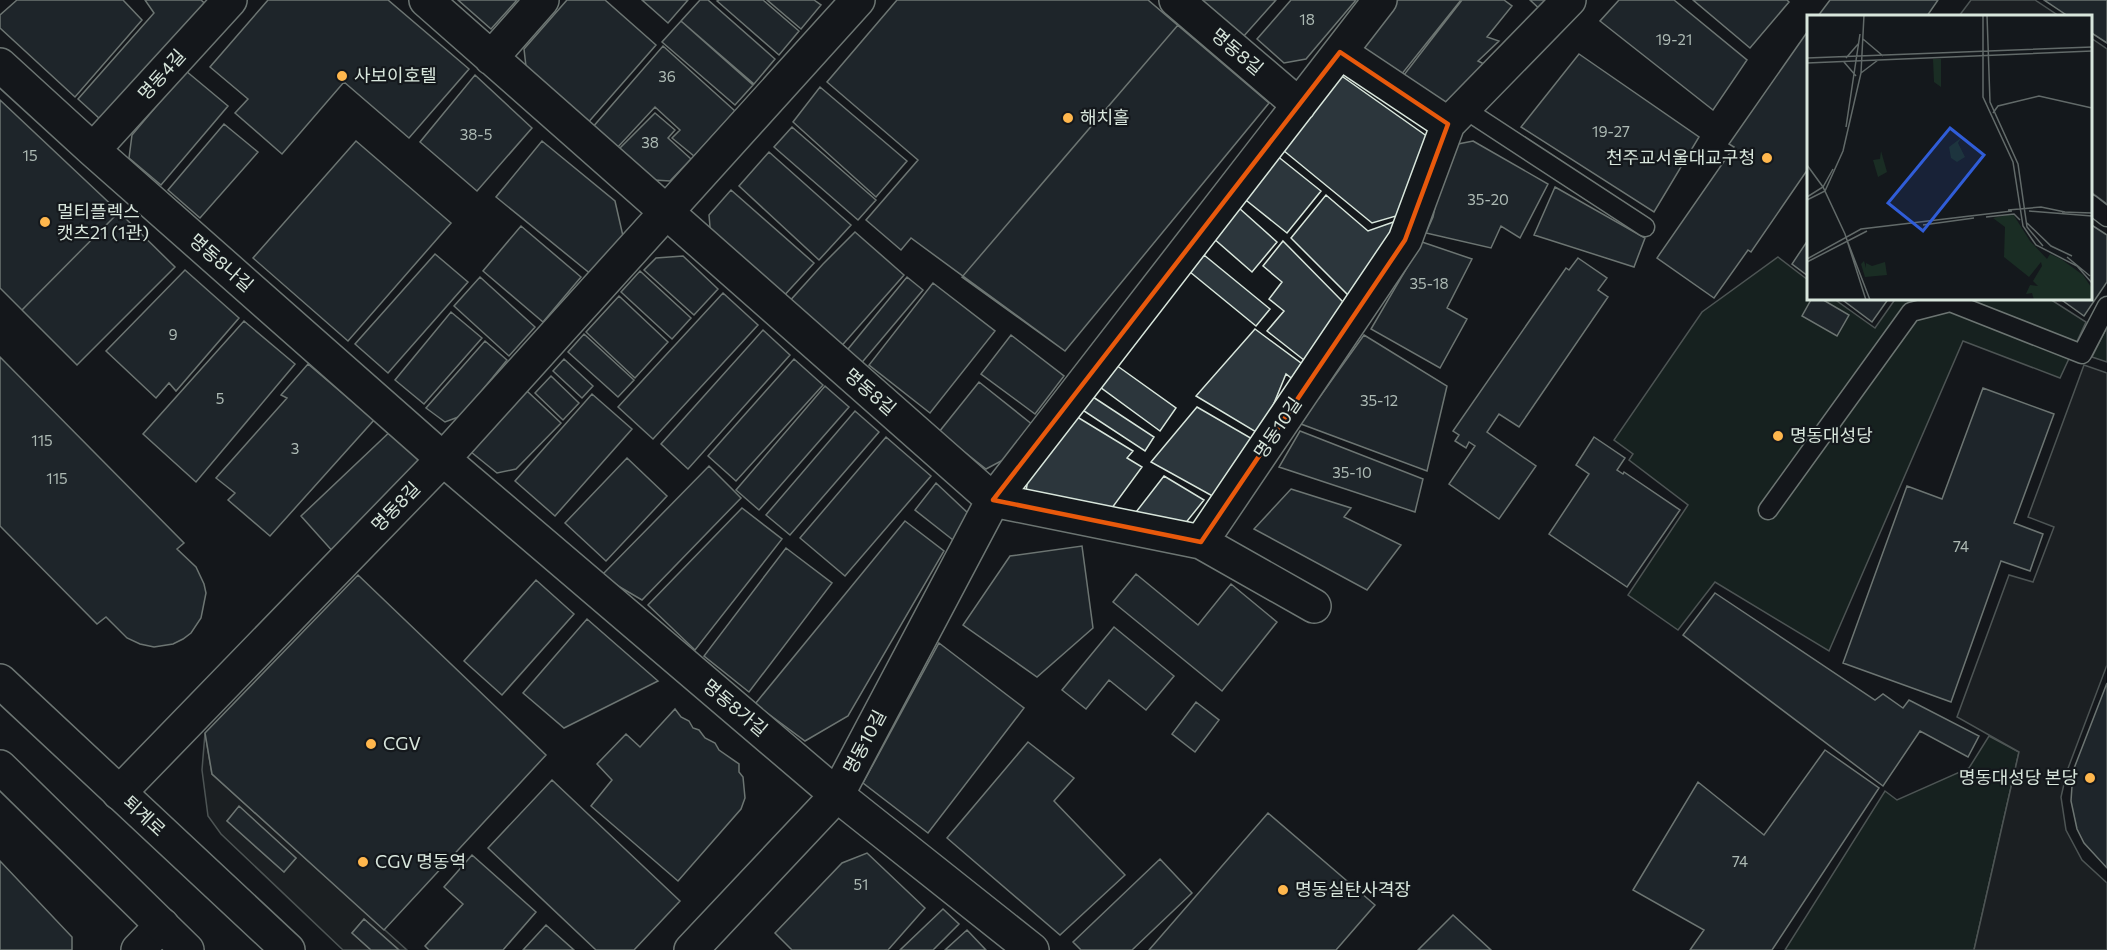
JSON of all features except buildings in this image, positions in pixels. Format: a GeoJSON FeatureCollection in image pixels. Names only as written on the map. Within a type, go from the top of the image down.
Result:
{"type":"FeatureCollection","features":[{"type":"Feature","properties":{"kind":"street","name":"명동4길"},"geometry":{"type":"LineString","coordinates":[[93,150],[230,0]]}},
{"type":"Feature","properties":{"kind":"street","name":"명동8길"},"geometry":{"type":"LineString","coordinates":[[426,0],[993,500]]}},
{"type":"Feature","properties":{"kind":"street"},"geometry":{"type":"LineString","coordinates":[[491,58],[542,0]]}},
{"type":"Feature","properties":{"kind":"street","name":"명동8길"},"geometry":{"type":"LineString","coordinates":[[119,793],[443,459],[858,0]]}},
{"type":"Feature","properties":{"kind":"street","name":"명동8길"},"geometry":{"type":"LineString","coordinates":[[1176,0],[1299,105]]}},
{"type":"Feature","properties":{"kind":"street","name":"명동10길"},"geometry":{"type":"LineString","coordinates":[[691,950],[837,795],[993,500],[1380,0]]}},
{"type":"Feature","properties":{"kind":"street","name":"명동10길"},"geometry":{"type":"LineString","coordinates":[[1201,543],[1405,240],[1455,116],[1569,0]]}},
{"type":"Feature","properties":{"kind":"street"},"geometry":{"type":"LineString","coordinates":[[1340,52],[1455,116]]}},
{"type":"Feature","properties":{"kind":"street","name":"명동8나길"},"geometry":{"type":"LineString","coordinates":[[0,64],[93,150],[443,459]]}},
{"type":"Feature","properties":{"kind":"street","name":"명동8가길"},"geometry":{"type":"LineString","coordinates":[[443,459],[837,795],[1032,950]]}},
{"type":"Feature","properties":{"kind":"street"},"geometry":{"type":"LineString","coordinates":[[993,500],[1201,543],[1314,606]]}},
{"type":"Feature","properties":{"kind":"street","name":"퇴계로"},"geometry":{"type":"LineString","coordinates":[[0,681],[288,950]]}},
{"type":"Feature","properties":{"kind":"street"},"geometry":{"type":"LineString","coordinates":[[0,767],[187,950]]}},
{"type":"Feature","properties":{"kind":"street"},"geometry":{"type":"LineString","coordinates":[[138,950],[162,925]]}},
{"type":"Feature","properties":{"kind":"lane"},"geometry":{"type":"LineString","coordinates":[[1455,116],[1645,227]]}},
{"type":"Feature","properties":{"kind":"lane"},"geometry":{"type":"LineString","coordinates":[[2092,205],[2107,217]]}},
{"type":"Feature","properties":{"kind":"lane"},"geometry":{"type":"LineString","coordinates":[[1768,510],[1911,312],[1950,302],[2082,354],[2107,306]]}},
{"type":"Feature","properties":{"kind":"highlighted area"},"geometry":{"type":"Polygon","coordinates":[[[1340,52],[1448,124],[1405,240],[1201,542],[993,500],[1299,105],[1340,52]]]}},
{"type":"Feature","properties":{"kind":"green space"},"geometry":{"type":"Polygon","coordinates":[[[1778,257],[1807,279],[1807,300],[1835,300],[1875,328],[1895,300],[2052,300],[2086,322],[2060,378],[1963,341],[1829,651],[1715,582],[1678,630],[1628,595],[1688,505],[1629,460],[1633,454],[1614,440],[1702,312],[1778,257]]]}},
{"type":"Feature","properties":{"kind":"green space"},"geometry":{"type":"Polygon","coordinates":[[[2107,327],[2107,362],[2092,357],[2107,327]]]}},
{"type":"Feature","properties":{"kind":"green space"},"geometry":{"type":"Polygon","coordinates":[[[1989,736],[2019,752],[1974,950],[1785,950],[1885,791],[1897,800],[1969,768],[1989,736]]]}},
{"type":"Feature","properties":{"kind":"shaded area"},"geometry":{"type":"Polygon","coordinates":[[[1971,0],[2035,0],[2058,15],[1960,15],[1971,0]]]}},
{"type":"Feature","properties":{"kind":"shaded area"},"geometry":{"type":"Polygon","coordinates":[[[2092,39],[2107,49],[2107,204],[2092,193],[2092,39]]]}},
{"type":"Feature","properties":{"kind":"shaded area"},"geometry":{"type":"Polygon","coordinates":[[[2084,365],[2107,373],[2107,665],[2067,771],[2061,797],[2066,830],[2082,860],[2107,883],[2107,950],[1974,950],[2019,752],[1957,717],[2009,575],[2033,582],[2054,527],[2028,517],[2084,365]]]}},
{"type":"Feature","properties":{"kind":"shaded area"},"geometry":{"type":"Polygon","coordinates":[[[205,733],[212,774],[407,950],[399,950],[364,919],[352,933],[371,950],[343,950],[221,834],[208,816],[202,770],[205,733]],[[239,807],[227,821],[284,872],[296,858],[239,807]]]}},
{"type":"Feature","properties":{"kind":"place","name":"사보이호텔"},"geometry":{"type":"Point","coordinates":[342,76]}},
{"type":"Feature","properties":{"kind":"place","name":"해치홀"},"geometry":{"type":"Point","coordinates":[1068,118]}},
{"type":"Feature","properties":{"kind":"place","name":"천주교서울대교구청"},"geometry":{"type":"Point","coordinates":[1767,158]}},
{"type":"Feature","properties":{"kind":"place","name":"멀티플렉스 캣츠21 (1관)"},"geometry":{"type":"Point","coordinates":[45,222]}},
{"type":"Feature","properties":{"kind":"place","name":"명동대성당"},"geometry":{"type":"Point","coordinates":[1778,436]}},
{"type":"Feature","properties":{"kind":"place","name":"CGV"},"geometry":{"type":"Point","coordinates":[371,744]}},
{"type":"Feature","properties":{"kind":"place","name":"명동대성당 본당"},"geometry":{"type":"Point","coordinates":[2090,778]}},
{"type":"Feature","properties":{"kind":"place","name":"CGV 명동역"},"geometry":{"type":"Point","coordinates":[363,862]}},
{"type":"Feature","properties":{"kind":"place","name":"명동실탄사격장"},"geometry":{"type":"Point","coordinates":[1283,890]}}]}
